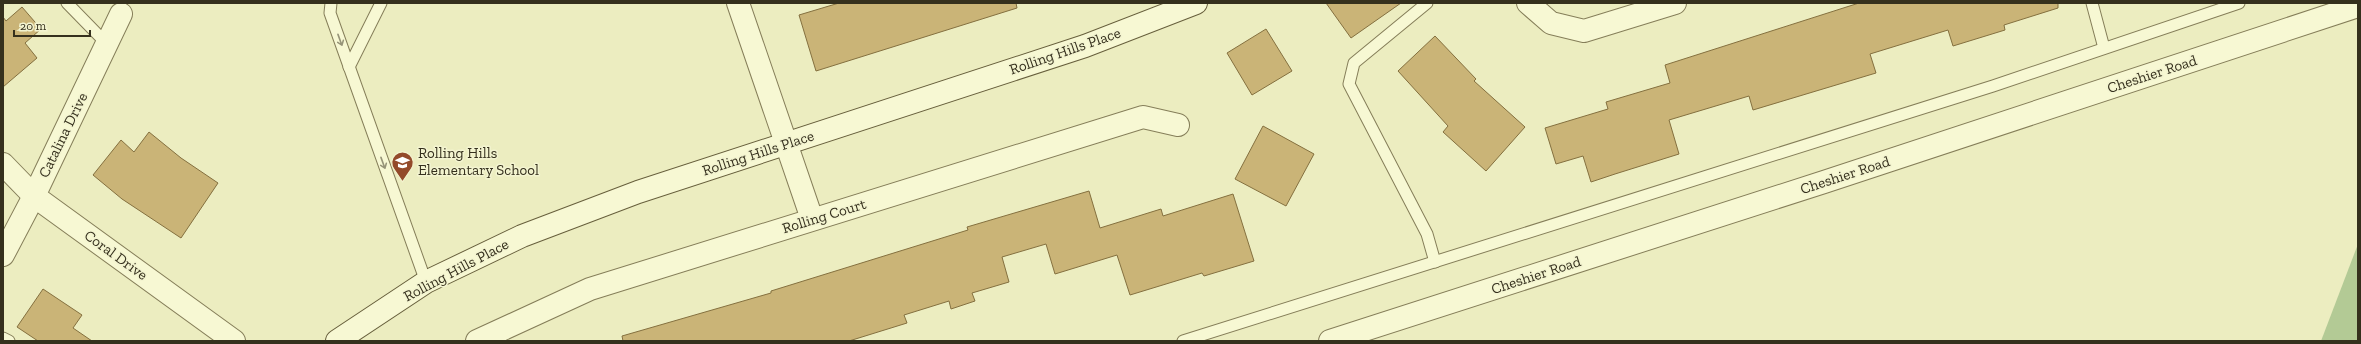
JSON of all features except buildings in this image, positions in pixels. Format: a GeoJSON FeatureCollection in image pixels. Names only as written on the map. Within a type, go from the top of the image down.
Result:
{"type":"FeatureCollection","features":[{"type":"Feature","properties":{"kind":"street"},"geometry":{"type":"LineString","coordinates":[[738,3],[812,220]]}},
{"type":"Feature","properties":{"kind":"street","name":"Rolling Hills Place"},"geometry":{"type":"LineString","coordinates":[[336,341],[426,282],[522,236],[638,192],[1084,46],[1196,3]]}},
{"type":"Feature","properties":{"kind":"street"},"geometry":{"type":"LineString","coordinates":[[1528,3],[1551,23],[1584,31],[1675,3]]}},
{"type":"Feature","properties":{"kind":"street","name":"Cheshier Road"},"geometry":{"type":"LineString","coordinates":[[1330,341],[1824,182],[2358,6]]}},
{"type":"Feature","properties":{"kind":"street","name":"Catalina Drive"},"geometry":{"type":"LineString","coordinates":[[3,255],[34,196],[121,14]]}},
{"type":"Feature","properties":{"kind":"street","name":"Rolling Court"},"geometry":{"type":"LineString","coordinates":[[477,341],[590,288],[1143,117],[1178,125]]}},
{"type":"Feature","properties":{"kind":"street","name":"Coral Drive"},"geometry":{"type":"LineString","coordinates":[[3,164],[34,196],[234,341]]}},
{"type":"Feature","properties":{"kind":"lane"},"geometry":{"type":"LineString","coordinates":[[67,3],[107,44]]}},
{"type":"Feature","properties":{"kind":"lane"},"geometry":{"type":"LineString","coordinates":[[331,3],[330,14],[426,282]]}},
{"type":"Feature","properties":{"kind":"lane"},"geometry":{"type":"LineString","coordinates":[[349,67],[381,3]]}},
{"type":"Feature","properties":{"kind":"lane"},"geometry":{"type":"LineString","coordinates":[[1427,3],[1354,63],[1349,84],[1427,234],[1435,262]]}},
{"type":"Feature","properties":{"kind":"lane"},"geometry":{"type":"LineString","coordinates":[[2092,3],[2104,48]]}},
{"type":"Feature","properties":{"kind":"lane"},"geometry":{"type":"LineString","coordinates":[[1183,341],[1986,88],[2239,3]]}},
{"type":"Feature","properties":{"kind":"lane"},"geometry":{"type":"LineString","coordinates":[[3,338],[9,341]]}},
{"type":"Feature","properties":{"kind":"green space"},"geometry":{"type":"Polygon","coordinates":[[[2358,244],[2358,341],[2321,341],[2358,244]]]}},
{"type":"Feature","properties":{"kind":"place","name":"Rolling Hills Elementary School"},"geometry":{"type":"Point","coordinates":[402,182]}}]}
